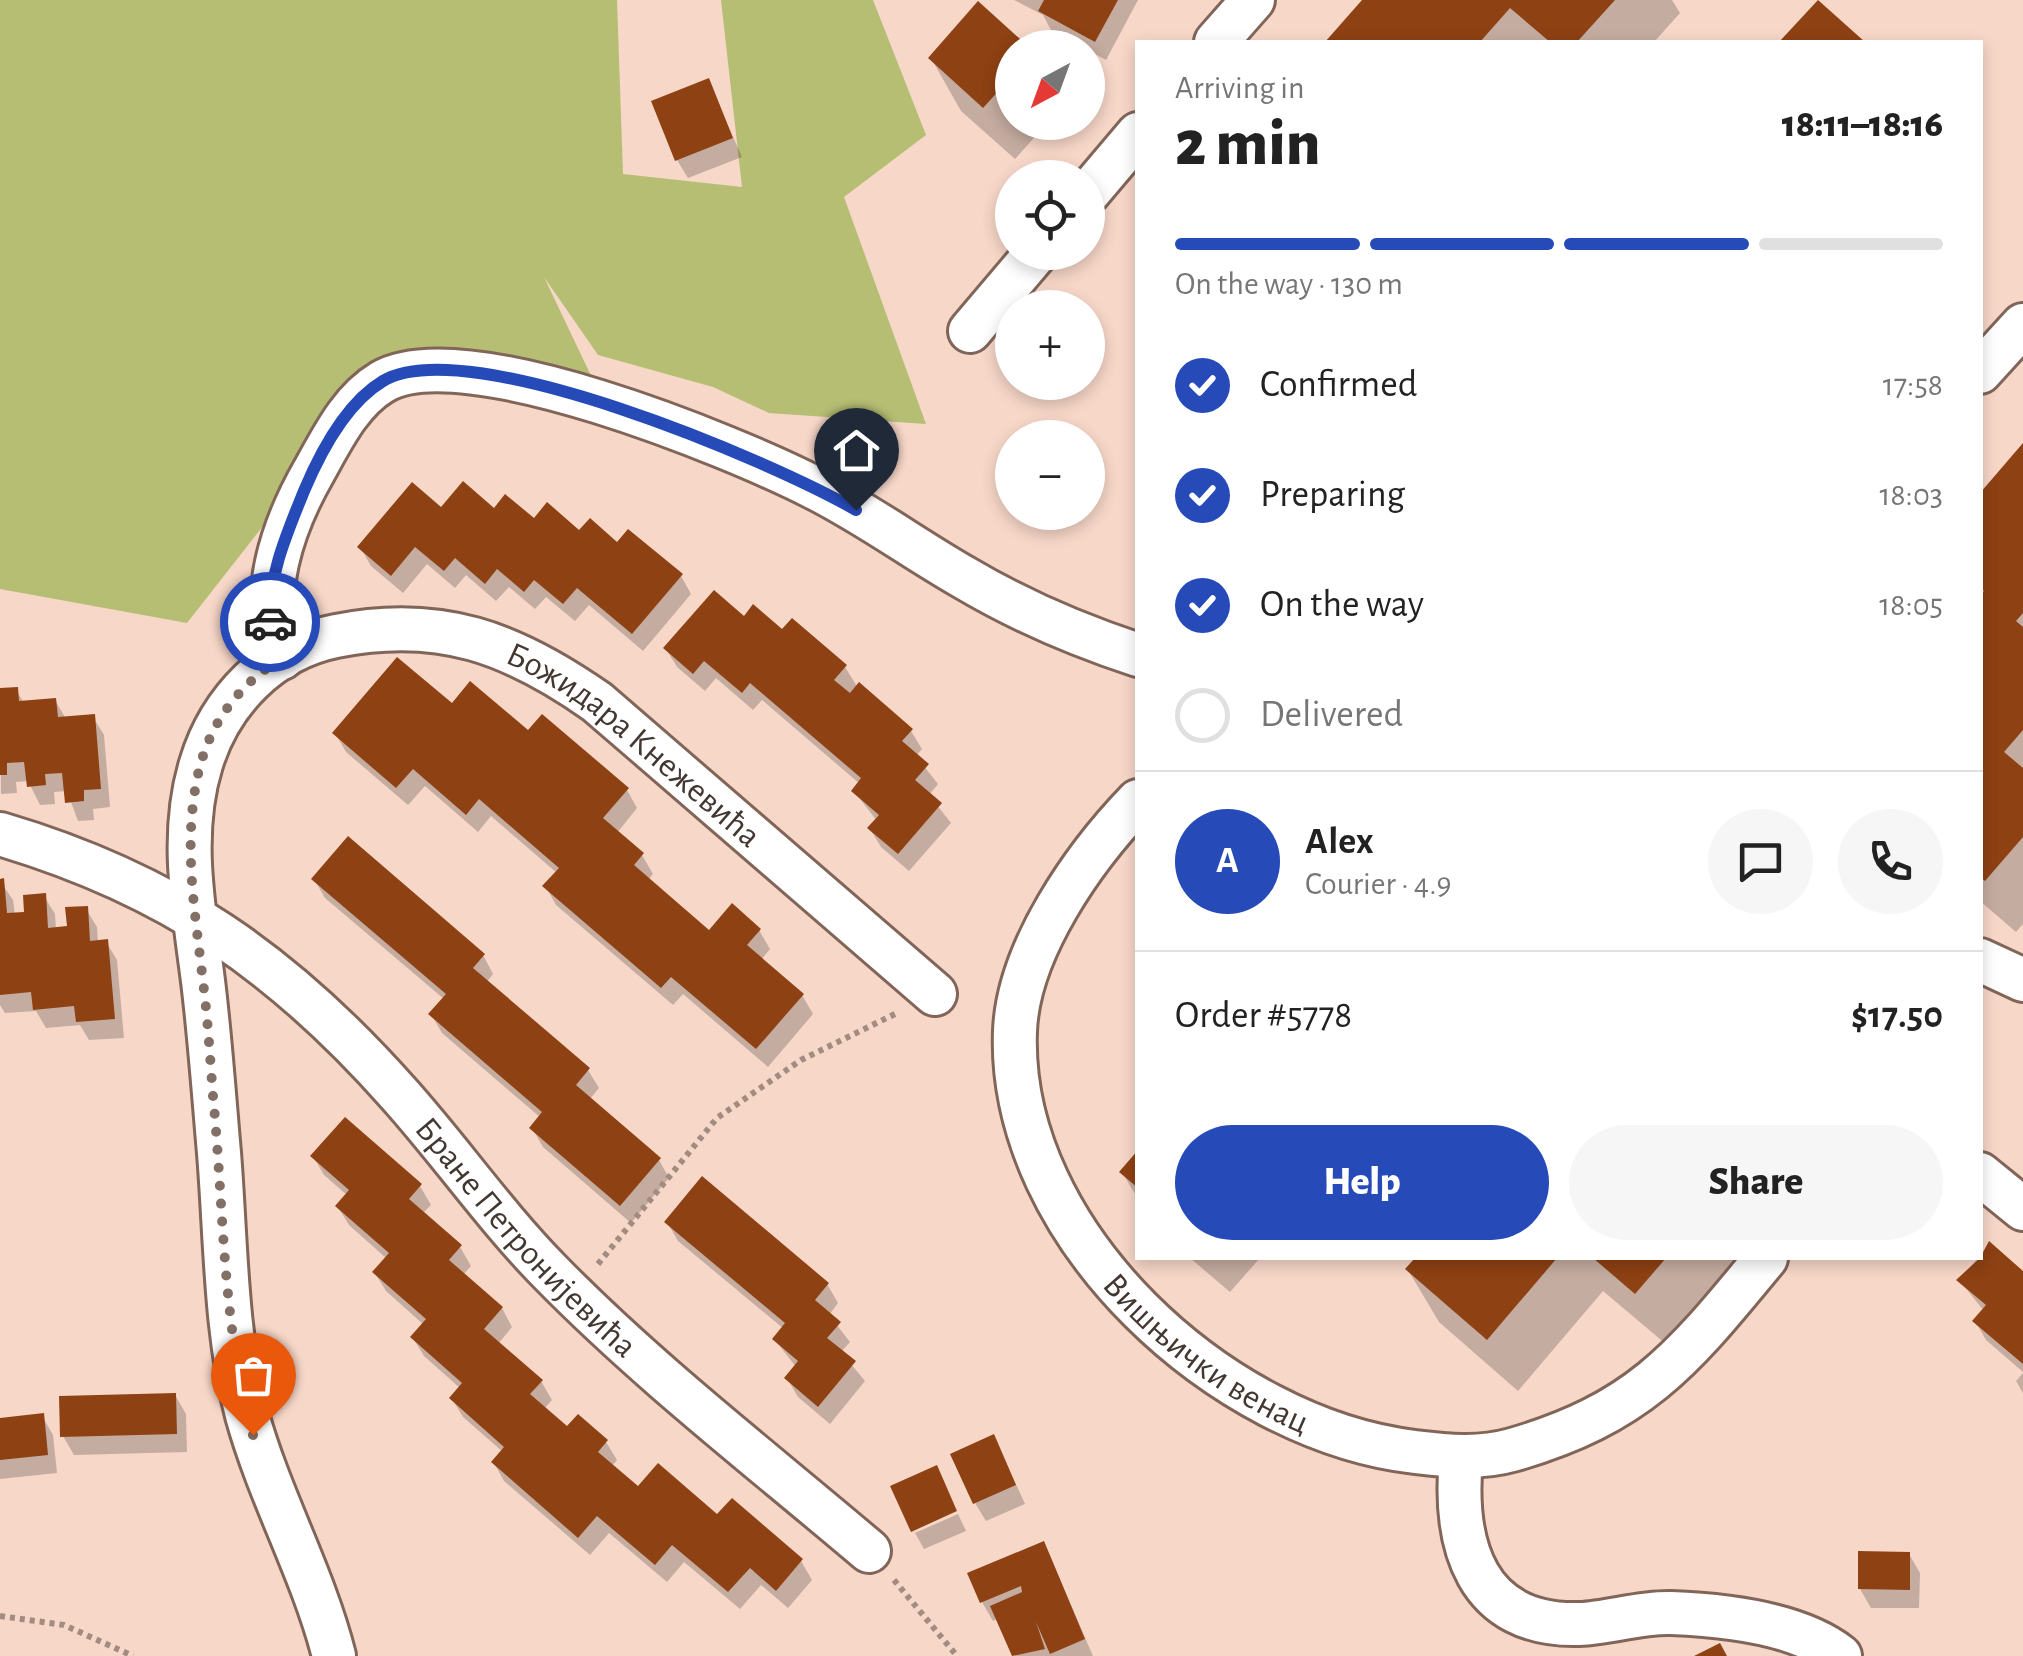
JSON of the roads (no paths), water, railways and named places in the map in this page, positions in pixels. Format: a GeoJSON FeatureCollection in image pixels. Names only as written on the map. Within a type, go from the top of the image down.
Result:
{"type":"FeatureCollection","features":[{"type":"Feature","properties":{"kind":"street"},"geometry":{"type":"LineString","coordinates":[[1217,40],[1241,3]]}},
{"type":"Feature","properties":{"kind":"street"},"geometry":{"type":"LineString","coordinates":[[1105,173],[1135,138]]}},
{"type":"Feature","properties":{"kind":"street"},"geometry":{"type":"LineString","coordinates":[[970,331],[1022,270]]}},
{"type":"Feature","properties":{"kind":"street"},"geometry":{"type":"LineString","coordinates":[[1983,369],[2023,325]]}},
{"type":"Feature","properties":{"kind":"street"},"geometry":{"type":"LineString","coordinates":[[282,658],[270,628],[274,574],[310,478],[355,406],[383,381],[410,372],[435,370],[512,378],[548,387],[692,436],[824,492],[1036,616],[1135,654]]}},
{"type":"Feature","properties":{"kind":"street","name":"Божидара Кнежевића"},"geometry":{"type":"LineString","coordinates":[[334,1656],[314,1584],[260,1461],[246,1410],[226,1268],[203,981],[192,913],[191,820],[200,766],[212,730],[242,690],[282,658],[324,638],[406,627],[488,642],[543,664],[679,771],[935,994]]}},
{"type":"Feature","properties":{"kind":"street","name":"Вишњички венац"},"geometry":{"type":"LineString","coordinates":[[1135,804],[1081,864],[1028,974],[1016,1018],[1028,1123],[1058,1202],[1108,1275],[1187,1353],[1223,1382],[1345,1438],[1387,1449],[1461,1458],[1509,1451],[1623,1404],[1653,1385],[1692,1348],[1764,1260]]}},
{"type":"Feature","properties":{"kind":"street","name":"Бране Петронијевића"},"geometry":{"type":"LineString","coordinates":[[0,834],[120,875],[192,913],[267,969],[348,1040],[573,1296],[869,1551]]}},
{"type":"Feature","properties":{"kind":"street"},"geometry":{"type":"LineString","coordinates":[[1983,961],[2023,980]]}},
{"type":"Feature","properties":{"kind":"street"},"geometry":{"type":"LineString","coordinates":[[1983,1176],[2023,1209]]}},
{"type":"Feature","properties":{"kind":"street"},"geometry":{"type":"LineString","coordinates":[[1461,1458],[1458,1507],[1469,1562],[1483,1585],[1506,1606],[1536,1618],[1577,1624],[1668,1613],[1708,1617],[1811,1637],[1840,1656]]}}]}
